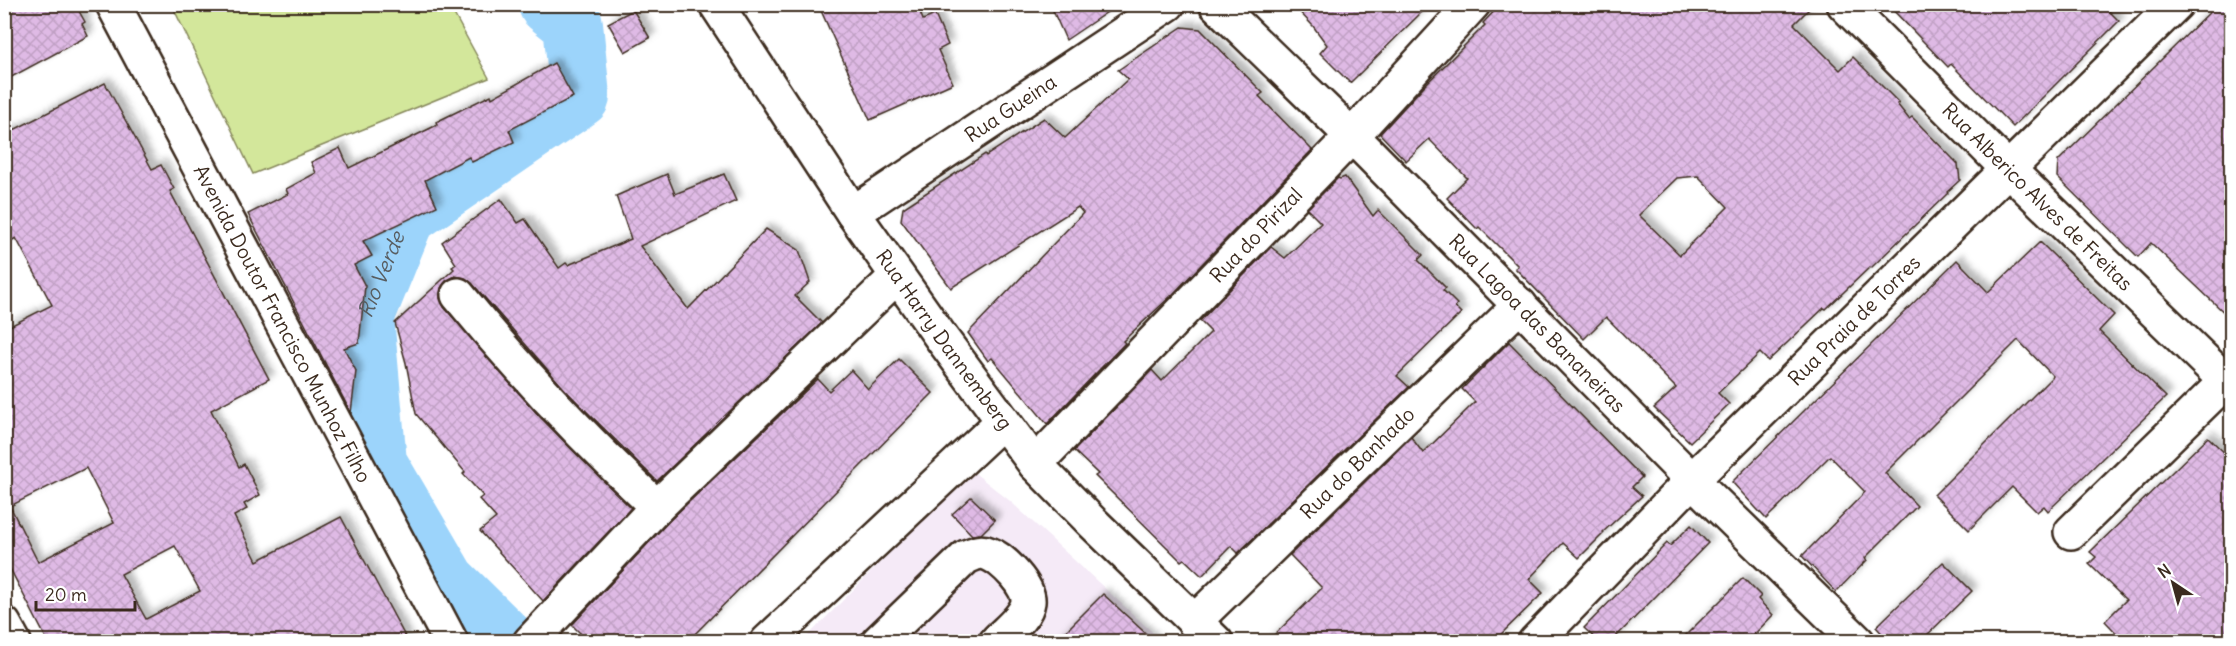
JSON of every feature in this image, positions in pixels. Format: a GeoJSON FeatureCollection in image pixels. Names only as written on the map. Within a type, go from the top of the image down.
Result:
{"type":"FeatureCollection","features":[{"type":"Feature","properties":{"kind":"street","name":"Avenida Doutor Francisco Munhoz Filho"},"geometry":{"type":"LineString","coordinates":[[113,4],[451,642]]}},
{"type":"Feature","properties":{"kind":"street","name":"Rua Harry Dannemberg"},"geometry":{"type":"LineString","coordinates":[[716,4],[853,213],[1035,464],[1205,632]]}},
{"type":"Feature","properties":{"kind":"street","name":"Rua Gueina"},"geometry":{"type":"LineString","coordinates":[[853,213],[1168,4]]}},
{"type":"Feature","properties":{"kind":"street","name":"Rua Lagoa das Bananeiras"},"geometry":{"type":"LineString","coordinates":[[1216,4],[1352,136],[1692,480],[1858,642]]}},
{"type":"Feature","properties":{"kind":"street","name":"Rua do Pirizal"},"geometry":{"type":"LineString","coordinates":[[1035,464],[1352,136],[1473,4]]}},
{"type":"Feature","properties":{"kind":"street","name":"Rua Alberico Alves de Freitas"},"geometry":{"type":"LineString","coordinates":[[1844,4],[2008,169],[2228,384]]}},
{"type":"Feature","properties":{"kind":"street","name":"Rua Praia de Torres"},"geometry":{"type":"LineString","coordinates":[[1535,642],[1692,480],[2176,4]]}},
{"type":"Feature","properties":{"kind":"street"},"geometry":{"type":"LineString","coordinates":[[530,642],[657,507],[897,276]]}},
{"type":"Feature","properties":{"kind":"street"},"geometry":{"type":"LineString","coordinates":[[458,295],[490,335],[550,402],[657,507]]}},
{"type":"Feature","properties":{"kind":"street","name":"Rua do Banhado"},"geometry":{"type":"LineString","coordinates":[[1205,632],[1521,305]]}},
{"type":"Feature","properties":{"kind":"street"},"geometry":{"type":"LineString","coordinates":[[2071,532],[2228,384]]}},
{"type":"Feature","properties":{"kind":"street"},"geometry":{"type":"LineString","coordinates":[[767,642],[1003,421]]}},
{"type":"Feature","properties":{"kind":"street"},"geometry":{"type":"LineString","coordinates":[[878,642],[966,557],[977,552],[989,554],[1002,563],[1020,580],[1028,592],[1026,610],[996,642]]}},
{"type":"Feature","properties":{"kind":"street"},"geometry":{"type":"LineString","coordinates":[[4,624],[14,642]]}},
{"type":"Feature","properties":{"kind":"shaded area"},"geometry":{"type":"Polygon","coordinates":[[[971,470],[1010,501],[1162,641],[802,642],[971,470]]]}},
{"type":"Feature","properties":{"kind":"green space"},"geometry":{"type":"Polygon","coordinates":[[[172,5],[449,5],[489,78],[253,174],[172,5]]]}},
{"type":"Feature","properties":{"kind":"building"},"geometry":{"type":"Polygon","coordinates":[[[4,4],[75,4],[85,22],[82,24],[88,36],[4,81],[4,4]]]}},
{"type":"Feature","properties":{"kind":"building"},"geometry":{"type":"Polygon","coordinates":[[[818,4],[917,4],[923,20],[935,15],[948,45],[938,50],[953,83],[870,120],[818,4]]]}},
{"type":"Feature","properties":{"kind":"building"},"geometry":{"type":"Polygon","coordinates":[[[1050,4],[1119,4],[1066,40],[1050,4]]]}},
{"type":"Feature","properties":{"kind":"building"},"geometry":{"type":"Polygon","coordinates":[[[1292,4],[1430,4],[1350,83],[1320,53],[1327,45],[1292,4]]]}},
{"type":"Feature","properties":{"kind":"building"},"geometry":{"type":"Polygon","coordinates":[[[1501,4],[1814,4],[1794,24],[1840,70],[1853,57],[1899,103],[1897,104],[1909,119],[1912,117],[1958,164],[1960,180],[1871,268],[1826,309],[1824,308],[1768,361],[1760,353],[1718,393],[1729,404],[1690,442],[1654,408],[1676,388],[1606,317],[1584,339],[1515,268],[1518,266],[1447,198],[1467,178],[1429,139],[1406,161],[1380,134],[1485,25],[1483,23],[1501,4]],[[1698,176],[1677,178],[1639,215],[1680,255],[1728,207],[1698,176]]]}},
{"type":"Feature","properties":{"kind":"building"},"geometry":{"type":"Polygon","coordinates":[[[1887,4],[2102,4],[2119,21],[2013,127],[1951,64],[1948,67],[1887,4]]]}},
{"type":"Feature","properties":{"kind":"building"},"geometry":{"type":"Polygon","coordinates":[[[2218,4],[2232,4],[2232,320],[2151,243],[2138,257],[2057,177],[2058,161],[2218,4]]]}},
{"type":"Feature","properties":{"kind":"building"},"geometry":{"type":"Polygon","coordinates":[[[633,10],[650,38],[625,52],[608,23],[633,10]]]}},
{"type":"Feature","properties":{"kind":"building"},"geometry":{"type":"Polygon","coordinates":[[[1182,27],[1200,29],[1263,93],[1259,96],[1312,150],[1173,294],[1123,341],[1125,343],[1047,424],[992,358],[988,361],[968,333],[1083,213],[1078,207],[951,288],[901,220],[903,208],[1044,118],[1065,138],[1128,79],[1118,70],[1182,27]]]}},
{"type":"Feature","properties":{"kind":"building"},"geometry":{"type":"Polygon","coordinates":[[[554,63],[573,97],[509,130],[514,142],[472,162],[469,157],[425,180],[437,206],[363,241],[372,256],[354,265],[365,286],[359,343],[344,348],[356,371],[351,413],[248,214],[288,194],[286,189],[316,173],[311,162],[340,148],[349,168],[437,125],[436,122],[491,95],[492,98],[554,63]]]}},
{"type":"Feature","properties":{"kind":"building"},"geometry":{"type":"Polygon","coordinates":[[[105,83],[152,169],[161,165],[174,189],[170,191],[269,379],[211,410],[239,467],[244,464],[260,495],[244,504],[247,509],[234,516],[257,561],[341,517],[408,642],[48,642],[4,557],[4,329],[52,305],[16,238],[4,245],[4,135],[105,83]],[[86,468],[10,506],[38,562],[114,523],[86,468]],[[175,546],[121,574],[146,619],[200,591],[175,546]]]}},
{"type":"Feature","properties":{"kind":"building"},"geometry":{"type":"Polygon","coordinates":[[[667,174],[675,194],[724,174],[736,201],[640,246],[688,309],[766,229],[799,250],[810,282],[795,296],[822,323],[657,481],[567,392],[472,283],[465,278],[455,276],[446,281],[441,288],[440,298],[444,307],[540,417],[631,508],[543,601],[480,531],[496,518],[479,499],[483,496],[463,474],[465,472],[416,414],[395,323],[454,269],[452,267],[456,264],[442,242],[501,199],[518,223],[525,219],[559,268],[566,263],[568,265],[631,239],[616,196],[667,174]]]}},
{"type":"Feature","properties":{"kind":"building"},"geometry":{"type":"Polygon","coordinates":[[[1345,177],[1373,216],[1378,210],[1423,255],[1418,260],[1446,288],[1443,290],[1457,304],[1455,307],[1461,313],[1397,376],[1409,387],[1238,553],[1231,546],[1202,576],[1184,559],[1181,561],[1095,476],[1098,474],[1074,451],[1152,370],[1162,381],[1211,332],[1200,321],[1271,247],[1285,258],[1321,223],[1307,209],[1338,178],[1345,177]]]}},
{"type":"Feature","properties":{"kind":"building"},"geometry":{"type":"Polygon","coordinates":[[[2040,242],[2114,315],[2099,331],[2166,397],[2048,511],[2044,506],[2037,512],[2012,487],[1969,530],[1934,495],[2053,376],[2018,340],[1885,473],[1917,506],[1865,558],[1867,560],[1836,592],[1802,556],[1865,492],[1830,456],[1766,519],[1732,482],[1957,260],[1988,292],[2040,242]]]}},
{"type":"Feature","properties":{"kind":"building"},"geometry":{"type":"Polygon","coordinates":[[[1509,342],[1642,477],[1632,487],[1642,496],[1579,558],[1563,543],[1529,579],[1543,593],[1493,642],[1267,642],[1322,588],[1290,555],[1411,437],[1423,453],[1475,402],[1462,389],[1509,342]]]}},
{"type":"Feature","properties":{"kind":"building"},"geometry":{"type":"Polygon","coordinates":[[[899,359],[933,393],[687,642],[589,642],[572,625],[670,520],[818,379],[829,391],[851,370],[868,389],[899,359]]]}},
{"type":"Feature","properties":{"kind":"building"},"geometry":{"type":"Polygon","coordinates":[[[2208,437],[2232,460],[2232,642],[2125,642],[2105,621],[2126,600],[2089,564],[2096,557],[2090,552],[2208,437]]]}},
{"type":"Feature","properties":{"kind":"building"},"geometry":{"type":"Polygon","coordinates":[[[971,497],[995,520],[981,534],[972,535],[952,514],[971,497]]]}},
{"type":"Feature","properties":{"kind":"building"},"geometry":{"type":"Polygon","coordinates":[[[1691,525],[1708,543],[1611,642],[1599,642],[1584,628],[1667,543],[1670,546],[1691,525]]]}},
{"type":"Feature","properties":{"kind":"building"},"geometry":{"type":"Polygon","coordinates":[[[1943,562],[1972,591],[1920,642],[1890,642],[1876,627],[1943,562]]]}},
{"type":"Feature","properties":{"kind":"building"},"geometry":{"type":"Polygon","coordinates":[[[1743,578],[1761,596],[1758,599],[1773,615],[1747,642],[1679,642],[1743,578]]]}},
{"type":"Feature","properties":{"kind":"building"},"geometry":{"type":"Polygon","coordinates":[[[1103,594],[1155,642],[1055,642],[1103,594]]]}},
{"type":"Feature","properties":{"kind":"waterway","name":"Rio Verde"},"geometry":{"type":"LineString","coordinates":[[508,642],[446,581],[377,463],[364,318],[405,217],[580,97],[573,24],[548,4]]}}]}
